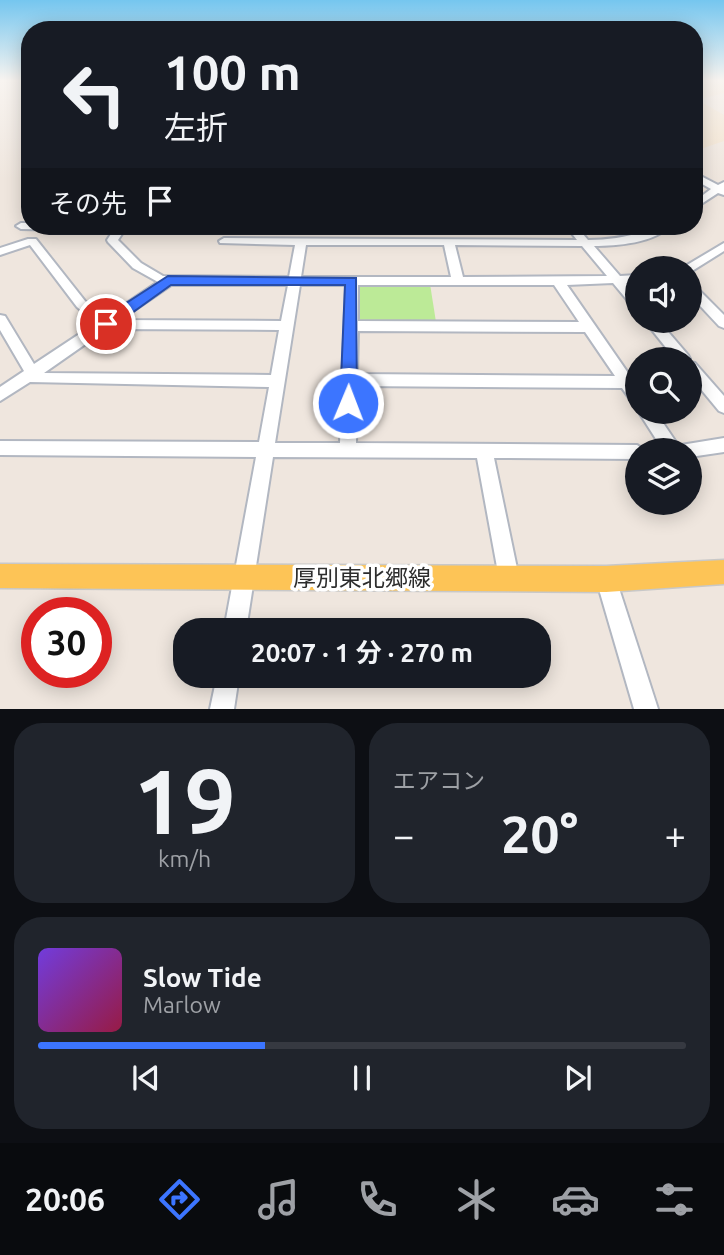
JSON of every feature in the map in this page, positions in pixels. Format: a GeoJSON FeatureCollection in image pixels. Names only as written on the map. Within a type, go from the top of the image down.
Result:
{"type":"FeatureCollection","features":[{"type":"Feature","properties":{"kind":"main road","name":"厚別東北郷線"},"geometry":{"type":"LineString","coordinates":[[0,576],[606,579],[724,572]]}},
{"type":"Feature","properties":{"kind":"street"},"geometry":{"type":"LineString","coordinates":[[703,180],[722,189]]}},
{"type":"Feature","properties":{"kind":"street"},"geometry":{"type":"LineString","coordinates":[[703,200],[722,189]]}},
{"type":"Feature","properties":{"kind":"street"},"geometry":{"type":"LineString","coordinates":[[0,252],[32,241],[38,235]]}},
{"type":"Feature","properties":{"kind":"street"},"geometry":{"type":"LineString","coordinates":[[116,235],[112,240],[135,264],[158,279],[168,281],[625,280]]}},
{"type":"Feature","properties":{"kind":"street"},"geometry":{"type":"LineString","coordinates":[[579,235],[625,290]]}},
{"type":"Feature","properties":{"kind":"street"},"geometry":{"type":"LineString","coordinates":[[225,241],[612,243],[646,235]]}},
{"type":"Feature","properties":{"kind":"street"},"geometry":{"type":"LineString","coordinates":[[32,241],[81,304],[106,324],[288,326]]}},
{"type":"Feature","properties":{"kind":"street"},"geometry":{"type":"LineString","coordinates":[[237,618],[301,241]]}},
{"type":"Feature","properties":{"kind":"street"},"geometry":{"type":"LineString","coordinates":[[449,242],[458,281]]}},
{"type":"Feature","properties":{"kind":"street"},"geometry":{"type":"LineString","coordinates":[[702,259],[724,246]]}},
{"type":"Feature","properties":{"kind":"street"},"geometry":{"type":"LineString","coordinates":[[0,396],[168,281]]}},
{"type":"Feature","properties":{"kind":"street"},"geometry":{"type":"LineString","coordinates":[[348,450],[352,281]]}},
{"type":"Feature","properties":{"kind":"street"},"geometry":{"type":"LineString","coordinates":[[558,281],[625,381]]}},
{"type":"Feature","properties":{"kind":"street"},"geometry":{"type":"LineString","coordinates":[[702,299],[722,318]]}},
{"type":"Feature","properties":{"kind":"street"},"geometry":{"type":"LineString","coordinates":[[0,319],[35,378],[278,381]]}},
{"type":"Feature","properties":{"kind":"street"},"geometry":{"type":"LineString","coordinates":[[350,326],[589,327]]}},
{"type":"Feature","properties":{"kind":"street"},"geometry":{"type":"LineString","coordinates":[[661,333],[673,347]]}},
{"type":"Feature","properties":{"kind":"street"},"geometry":{"type":"LineString","coordinates":[[349,380],[625,382]]}},
{"type":"Feature","properties":{"kind":"street"},"geometry":{"type":"LineString","coordinates":[[702,381],[724,407]]}},
{"type":"Feature","properties":{"kind":"street"},"geometry":{"type":"LineString","coordinates":[[702,448],[724,445]]}},
{"type":"Feature","properties":{"kind":"street"},"geometry":{"type":"LineString","coordinates":[[0,448],[625,452]]}},
{"type":"Feature","properties":{"kind":"street"},"geometry":{"type":"LineString","coordinates":[[484,451],[509,578]]}},
{"type":"Feature","properties":{"kind":"street"},"geometry":{"type":"LineString","coordinates":[[606,579],[646,709]]}},
{"type":"Feature","properties":{"kind":"street"},"geometry":{"type":"LineString","coordinates":[[222,709],[226,688]]}},
{"type":"Feature","properties":{"kind":"shaded area"},"geometry":{"type":"Polygon","coordinates":[[[703,113],[724,115],[724,141],[703,148],[703,113]]]}},
{"type":"Feature","properties":{"kind":"green space"},"geometry":{"type":"Polygon","coordinates":[[[356,284],[430,284],[436,322],[354,321],[356,284]]]}},
{"type":"Feature","properties":{"kind":"route"},"geometry":{"type":"LineString","coordinates":[[106,324],[168,281],[352,281],[348,403]]}}]}
